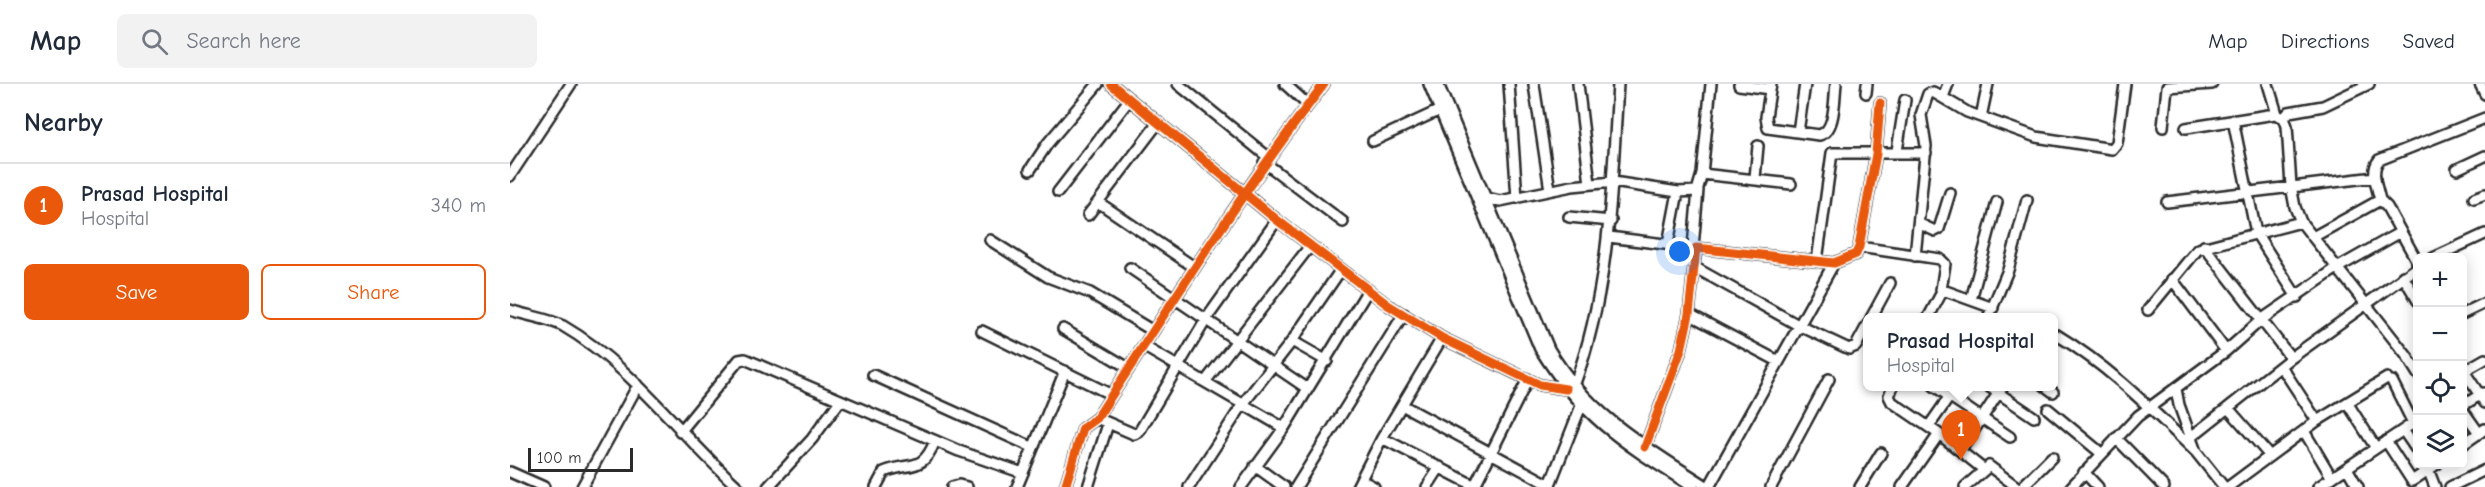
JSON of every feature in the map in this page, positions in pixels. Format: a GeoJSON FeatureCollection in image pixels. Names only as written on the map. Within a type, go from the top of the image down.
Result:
{"type":"FeatureCollection","features":[{"type":"Feature","properties":{"kind":"street"},"geometry":{"type":"LineString","coordinates":[[510,176],[571,84]]}},
{"type":"Feature","properties":{"kind":"street"},"geometry":{"type":"LineString","coordinates":[[1030,170],[1048,143],[1098,84]]}},
{"type":"Feature","properties":{"kind":"street"},"geometry":{"type":"LineString","coordinates":[[1111,84],[1340,271],[1404,314],[1442,338],[1540,385],[1570,388]]}},
{"type":"Feature","properties":{"kind":"street"},"geometry":{"type":"LineString","coordinates":[[1178,84],[1342,222]]}},
{"type":"Feature","properties":{"kind":"street"},"geometry":{"type":"LineString","coordinates":[[1285,84],[1308,105]]}},
{"type":"Feature","properties":{"kind":"street"},"geometry":{"type":"LineString","coordinates":[[1065,487],[1083,428],[1097,418],[1128,367],[1244,192],[1324,84]]}},
{"type":"Feature","properties":{"kind":"street"},"geometry":{"type":"LineString","coordinates":[[1429,84],[1540,349],[1570,388],[1601,420],[1708,487],[1834,263]]}},
{"type":"Feature","properties":{"kind":"street"},"geometry":{"type":"LineString","coordinates":[[1438,84],[1549,349],[1581,406],[1693,487]]}},
{"type":"Feature","properties":{"kind":"street"},"geometry":{"type":"LineString","coordinates":[[1509,84],[1517,198]]}},
{"type":"Feature","properties":{"kind":"street"},"geometry":{"type":"LineString","coordinates":[[1578,84],[1590,184]]}},
{"type":"Feature","properties":{"kind":"street"},"geometry":{"type":"LineString","coordinates":[[1570,388],[1592,332],[1609,237],[1618,84]]}},
{"type":"Feature","properties":{"kind":"street"},"geometry":{"type":"LineString","coordinates":[[1645,447],[1677,366],[1689,314],[1698,190],[1702,174],[1711,84]]}},
{"type":"Feature","properties":{"kind":"street"},"geometry":{"type":"LineString","coordinates":[[1798,132],[1805,84]]}},
{"type":"Feature","properties":{"kind":"street"},"geometry":{"type":"LineString","coordinates":[[1739,85],[1771,86],[1766,117],[1768,128],[1822,135],[1829,130],[1836,84]]}},
{"type":"Feature","properties":{"kind":"street"},"geometry":{"type":"LineString","coordinates":[[1943,97],[1948,84]]}},
{"type":"Feature","properties":{"kind":"street"},"geometry":{"type":"LineString","coordinates":[[1982,117],[1988,84]]}},
{"type":"Feature","properties":{"kind":"street"},"geometry":{"type":"LineString","coordinates":[[1915,256],[1926,153],[1926,141],[1921,124],[1924,106],[1930,93],[1943,97],[1967,112],[2036,137],[2112,149],[2117,143],[2125,84]]}},
{"type":"Feature","properties":{"kind":"street"},"geometry":{"type":"LineString","coordinates":[[2163,127],[2167,87],[2212,84]]}},
{"type":"Feature","properties":{"kind":"street"},"geometry":{"type":"LineString","coordinates":[[2268,84],[2280,116],[2287,126],[2291,186],[2301,222],[2413,366]]}},
{"type":"Feature","properties":{"kind":"street"},"geometry":{"type":"LineString","coordinates":[[2186,128],[2234,120],[2280,116],[2330,104],[2369,84]]}},
{"type":"Feature","properties":{"kind":"street"},"geometry":{"type":"LineString","coordinates":[[2480,84],[2485,94]]}},
{"type":"Feature","properties":{"kind":"street"},"geometry":{"type":"LineString","coordinates":[[1534,85],[1550,190]]}},
{"type":"Feature","properties":{"kind":"street"},"geometry":{"type":"LineString","coordinates":[[1058,192],[1129,100]]}},
{"type":"Feature","properties":{"kind":"street"},"geometry":{"type":"LineString","coordinates":[[1897,151],[1905,100]]}},
{"type":"Feature","properties":{"kind":"street"},"geometry":{"type":"LineString","coordinates":[[1609,237],[1834,263],[1856,254],[1875,154],[1880,104]]}},
{"type":"Feature","properties":{"kind":"street"},"geometry":{"type":"LineString","coordinates":[[1373,141],[1440,110]]}},
{"type":"Feature","properties":{"kind":"street"},"geometry":{"type":"LineString","coordinates":[[2413,257],[2387,207],[2380,200],[2375,177],[2379,160],[2485,118]]}},
{"type":"Feature","properties":{"kind":"street"},"geometry":{"type":"LineString","coordinates":[[2234,120],[2256,233],[2297,297]]}},
{"type":"Feature","properties":{"kind":"street"},"geometry":{"type":"LineString","coordinates":[[1088,215],[1158,123]]}},
{"type":"Feature","properties":{"kind":"street"},"geometry":{"type":"LineString","coordinates":[[1755,178],[1758,146]]}},
{"type":"Feature","properties":{"kind":"street"},"geometry":{"type":"LineString","coordinates":[[1817,261],[1832,154],[1836,151],[1875,154],[1897,151],[1926,153]]}},
{"type":"Feature","properties":{"kind":"street"},"geometry":{"type":"LineString","coordinates":[[2457,169],[2485,156]]}},
{"type":"Feature","properties":{"kind":"street"},"geometry":{"type":"LineString","coordinates":[[1702,174],[1755,178],[1791,184]]}},
{"type":"Feature","properties":{"kind":"street"},"geometry":{"type":"LineString","coordinates":[[2167,202],[2375,177]]}},
{"type":"Feature","properties":{"kind":"street"},"geometry":{"type":"LineString","coordinates":[[1487,198],[1500,201],[1550,190],[1613,182],[1678,192],[1698,190]]}},
{"type":"Feature","properties":{"kind":"street"},"geometry":{"type":"LineString","coordinates":[[1668,244],[1678,192]]}},
{"type":"Feature","properties":{"kind":"street"},"geometry":{"type":"LineString","coordinates":[[1920,224],[1935,231],[1939,229],[1950,193]]}},
{"type":"Feature","properties":{"kind":"street"},"geometry":{"type":"LineString","coordinates":[[2474,198],[2485,194]]}},
{"type":"Feature","properties":{"kind":"street"},"geometry":{"type":"LineString","coordinates":[[1990,313],[2008,270],[2027,200]]}},
{"type":"Feature","properties":{"kind":"street"},"geometry":{"type":"LineString","coordinates":[[2313,237],[2380,200]]}},
{"type":"Feature","properties":{"kind":"street"},"geometry":{"type":"LineString","coordinates":[[1098,202],[1194,267]]}},
{"type":"Feature","properties":{"kind":"street"},"geometry":{"type":"LineString","coordinates":[[1971,300],[1996,202]]}},
{"type":"Feature","properties":{"kind":"street"},"geometry":{"type":"LineString","coordinates":[[1569,217],[1611,221]]}},
{"type":"Feature","properties":{"kind":"street"},"geometry":{"type":"LineString","coordinates":[[1097,418],[1137,434],[1207,318],[1277,220]]}},
{"type":"Feature","properties":{"kind":"street"},"geometry":{"type":"LineString","coordinates":[[2148,310],[2189,257],[2204,246],[2301,222]]}},
{"type":"Feature","properties":{"kind":"street"},"geometry":{"type":"LineString","coordinates":[[2071,487],[2101,453],[2149,407],[2226,351],[2261,320],[2337,268],[2399,233]]}},
{"type":"Feature","properties":{"kind":"street"},"geometry":{"type":"LineString","coordinates":[[2444,253],[2485,234]]}},
{"type":"Feature","properties":{"kind":"street"},"geometry":{"type":"LineString","coordinates":[[990,240],[1011,256],[1048,277],[1090,293],[1153,331]]}},
{"type":"Feature","properties":{"kind":"street"},"geometry":{"type":"LineString","coordinates":[[1205,382],[1310,246]]}},
{"type":"Feature","properties":{"kind":"street"},"geometry":{"type":"LineString","coordinates":[[2204,246],[2291,358]]}},
{"type":"Feature","properties":{"kind":"street"},"geometry":{"type":"LineString","coordinates":[[1859,247],[1944,262],[1941,290],[1930,313]]}},
{"type":"Feature","properties":{"kind":"street"},"geometry":{"type":"LineString","coordinates":[[1694,267],[1798,325],[1852,349],[1863,332]]}},
{"type":"Feature","properties":{"kind":"street"},"geometry":{"type":"LineString","coordinates":[[1130,268],[1175,296],[1308,389]]}},
{"type":"Feature","properties":{"kind":"street"},"geometry":{"type":"LineString","coordinates":[[2191,437],[2291,358],[2413,269]]}},
{"type":"Feature","properties":{"kind":"street"},"geometry":{"type":"LineString","coordinates":[[1189,487],[1243,404],[1292,340],[1340,271]]}},
{"type":"Feature","properties":{"kind":"street"},"geometry":{"type":"LineString","coordinates":[[2403,276],[2413,293]]}},
{"type":"Feature","properties":{"kind":"street"},"geometry":{"type":"LineString","coordinates":[[2172,279],[2226,351]]}},
{"type":"Feature","properties":{"kind":"street"},"geometry":{"type":"LineString","coordinates":[[1874,313],[1890,283]]}},
{"type":"Feature","properties":{"kind":"street"},"geometry":{"type":"LineString","coordinates":[[1241,487],[1284,428],[1327,361],[1368,290]]}},
{"type":"Feature","properties":{"kind":"street"},"geometry":{"type":"LineString","coordinates":[[1941,290],[1993,308]]}},
{"type":"Feature","properties":{"kind":"street"},"geometry":{"type":"LineString","coordinates":[[2467,312],[2485,303]]}},
{"type":"Feature","properties":{"kind":"street"},"geometry":{"type":"LineString","coordinates":[[510,310],[563,326],[621,368],[734,486]]}},
{"type":"Feature","properties":{"kind":"street"},"geometry":{"type":"LineString","coordinates":[[1296,487],[1404,314]]}},
{"type":"Feature","properties":{"kind":"street"},"geometry":{"type":"LineString","coordinates":[[1689,314],[1778,361]]}},
{"type":"Feature","properties":{"kind":"street"},"geometry":{"type":"LineString","coordinates":[[1063,329],[1128,367]]}},
{"type":"Feature","properties":{"kind":"street"},"geometry":{"type":"LineString","coordinates":[[982,331],[1112,395]]}},
{"type":"Feature","properties":{"kind":"street"},"geometry":{"type":"LineString","coordinates":[[2058,336],[2091,356],[2149,407],[2196,452],[2226,487],[2317,421],[2390,380],[2413,417]]}},
{"type":"Feature","properties":{"kind":"street"},"geometry":{"type":"LineString","coordinates":[[1374,487],[1359,484],[1382,438],[1442,338]]}},
{"type":"Feature","properties":{"kind":"street"},"geometry":{"type":"LineString","coordinates":[[1292,340],[1327,361]]}},
{"type":"Feature","properties":{"kind":"street"},"geometry":{"type":"LineString","coordinates":[[1143,346],[1284,428]]}},
{"type":"Feature","properties":{"kind":"street"},"geometry":{"type":"LineString","coordinates":[[680,432],[742,359],[935,441],[1023,473]]}},
{"type":"Feature","properties":{"kind":"street"},"geometry":{"type":"LineString","coordinates":[[2467,372],[2485,359]]}},
{"type":"Feature","properties":{"kind":"street"},"geometry":{"type":"LineString","coordinates":[[2281,366],[2317,421]]}},
{"type":"Feature","properties":{"kind":"street"},"geometry":{"type":"LineString","coordinates":[[1017,487],[1065,371]]}},
{"type":"Feature","properties":{"kind":"street"},"geometry":{"type":"LineString","coordinates":[[873,375],[984,423],[1032,447]]}},
{"type":"Feature","properties":{"kind":"street"},"geometry":{"type":"LineString","coordinates":[[2467,378],[2483,397],[2467,406]]}},
{"type":"Feature","properties":{"kind":"street"},"geometry":{"type":"LineString","coordinates":[[1382,438],[1475,487],[1528,379]]}},
{"type":"Feature","properties":{"kind":"street"},"geometry":{"type":"LineString","coordinates":[[1771,487],[1829,379]]}},
{"type":"Feature","properties":{"kind":"street"},"geometry":{"type":"LineString","coordinates":[[582,487],[638,385]]}},
{"type":"Feature","properties":{"kind":"street"},"geometry":{"type":"LineString","coordinates":[[2176,388],[2196,452]]}},
{"type":"Feature","properties":{"kind":"street"},"geometry":{"type":"LineString","coordinates":[[1891,391],[1890,401],[1940,434],[1983,469]]}},
{"type":"Feature","properties":{"kind":"street"},"geometry":{"type":"LineString","coordinates":[[1941,391],[2010,437]]}},
{"type":"Feature","properties":{"kind":"street"},"geometry":{"type":"LineString","coordinates":[[1929,426],[1954,391]]}},
{"type":"Feature","properties":{"kind":"street"},"geometry":{"type":"LineString","coordinates":[[1961,450],[2000,391]]}},
{"type":"Feature","properties":{"kind":"street"},"geometry":{"type":"LineString","coordinates":[[2002,391],[2034,417]]}},
{"type":"Feature","properties":{"kind":"street"},"geometry":{"type":"LineString","coordinates":[[768,487],[817,433],[840,400]]}},
{"type":"Feature","properties":{"kind":"street"},"geometry":{"type":"LineString","coordinates":[[2348,404],[2376,448]]}},
{"type":"Feature","properties":{"kind":"street"},"geometry":{"type":"LineString","coordinates":[[1402,405],[1550,486],[1581,406]]}},
{"type":"Feature","properties":{"kind":"street"},"geometry":{"type":"LineString","coordinates":[[2228,408],[2270,456]]}},
{"type":"Feature","properties":{"kind":"street"},"geometry":{"type":"LineString","coordinates":[[2048,409],[2101,453]]}},
{"type":"Feature","properties":{"kind":"street"},"geometry":{"type":"LineString","coordinates":[[2467,413],[2482,431],[2467,442]]}},
{"type":"Feature","properties":{"kind":"street"},"geometry":{"type":"LineString","coordinates":[[1088,487],[1108,424]]}},
{"type":"Feature","properties":{"kind":"street"},"geometry":{"type":"LineString","coordinates":[[2318,487],[2413,424]]}},
{"type":"Feature","properties":{"kind":"street"},"geometry":{"type":"LineString","coordinates":[[2403,430],[2413,445]]}},
{"type":"Feature","properties":{"kind":"street"},"geometry":{"type":"LineString","coordinates":[[2304,431],[2332,478]]}},
{"type":"Feature","properties":{"kind":"street"},"geometry":{"type":"LineString","coordinates":[[1902,487],[1940,434]]}},
{"type":"Feature","properties":{"kind":"street"},"geometry":{"type":"LineString","coordinates":[[2116,438],[2164,487]]}},
{"type":"Feature","properties":{"kind":"street"},"geometry":{"type":"LineString","coordinates":[[876,487],[884,472],[922,462],[930,455],[935,441]]}},
{"type":"Feature","properties":{"kind":"street"},"geometry":{"type":"LineString","coordinates":[[2386,441],[2412,481],[2427,469]]}},
{"type":"Feature","properties":{"kind":"street"},"geometry":{"type":"LineString","coordinates":[[1860,487],[1881,453]]}},
{"type":"Feature","properties":{"kind":"street"},"geometry":{"type":"LineString","coordinates":[[2022,487],[2052,457]]}},
{"type":"Feature","properties":{"kind":"street"},"geometry":{"type":"LineString","coordinates":[[1255,466],[1284,487]]}},
{"type":"Feature","properties":{"kind":"street"},"geometry":{"type":"LineString","coordinates":[[1965,487],[1983,469],[1992,466],[2017,487]]}},
{"type":"Feature","properties":{"kind":"street"},"geometry":{"type":"LineString","coordinates":[[1427,487],[1440,468]]}},
{"type":"Feature","properties":{"kind":"street"},"geometry":{"type":"LineString","coordinates":[[2347,468],[2358,487]]}},
{"type":"Feature","properties":{"kind":"street"},"geometry":{"type":"LineString","coordinates":[[2432,469],[2435,487]]}},
{"type":"Feature","properties":{"kind":"street"},"geometry":{"type":"LineString","coordinates":[[2450,487],[2485,470]]}},
{"type":"Feature","properties":{"kind":"street"},"geometry":{"type":"LineString","coordinates":[[510,472],[544,487]]}},
{"type":"Feature","properties":{"kind":"street"},"geometry":{"type":"LineString","coordinates":[[2084,472],[2098,487]]}},
{"type":"Feature","properties":{"kind":"street"},"geometry":{"type":"LineString","coordinates":[[2471,477],[2478,487]]}},
{"type":"Feature","properties":{"kind":"street"},"geometry":{"type":"LineString","coordinates":[[952,487],[959,485],[967,487]]}},
{"type":"Feature","properties":{"kind":"cycle path"},"geometry":{"type":"LineString","coordinates":[[1111,84],[1277,220],[1388,305],[1442,338],[1540,385],[1566,389]]}},
{"type":"Feature","properties":{"kind":"cycle path"},"geometry":{"type":"LineString","coordinates":[[1065,487],[1083,428],[1097,418],[1235,207],[1324,84]]}},
{"type":"Feature","properties":{"kind":"cycle path"},"geometry":{"type":"LineString","coordinates":[[1645,447],[1681,350],[1689,314],[1696,248],[1834,263],[1856,254],[1876,154],[1880,103]]}},
{"type":"Feature","properties":{"kind":"place","name":"Prasad Hospital"},"geometry":{"type":"Point","coordinates":[1961,460]}}]}
